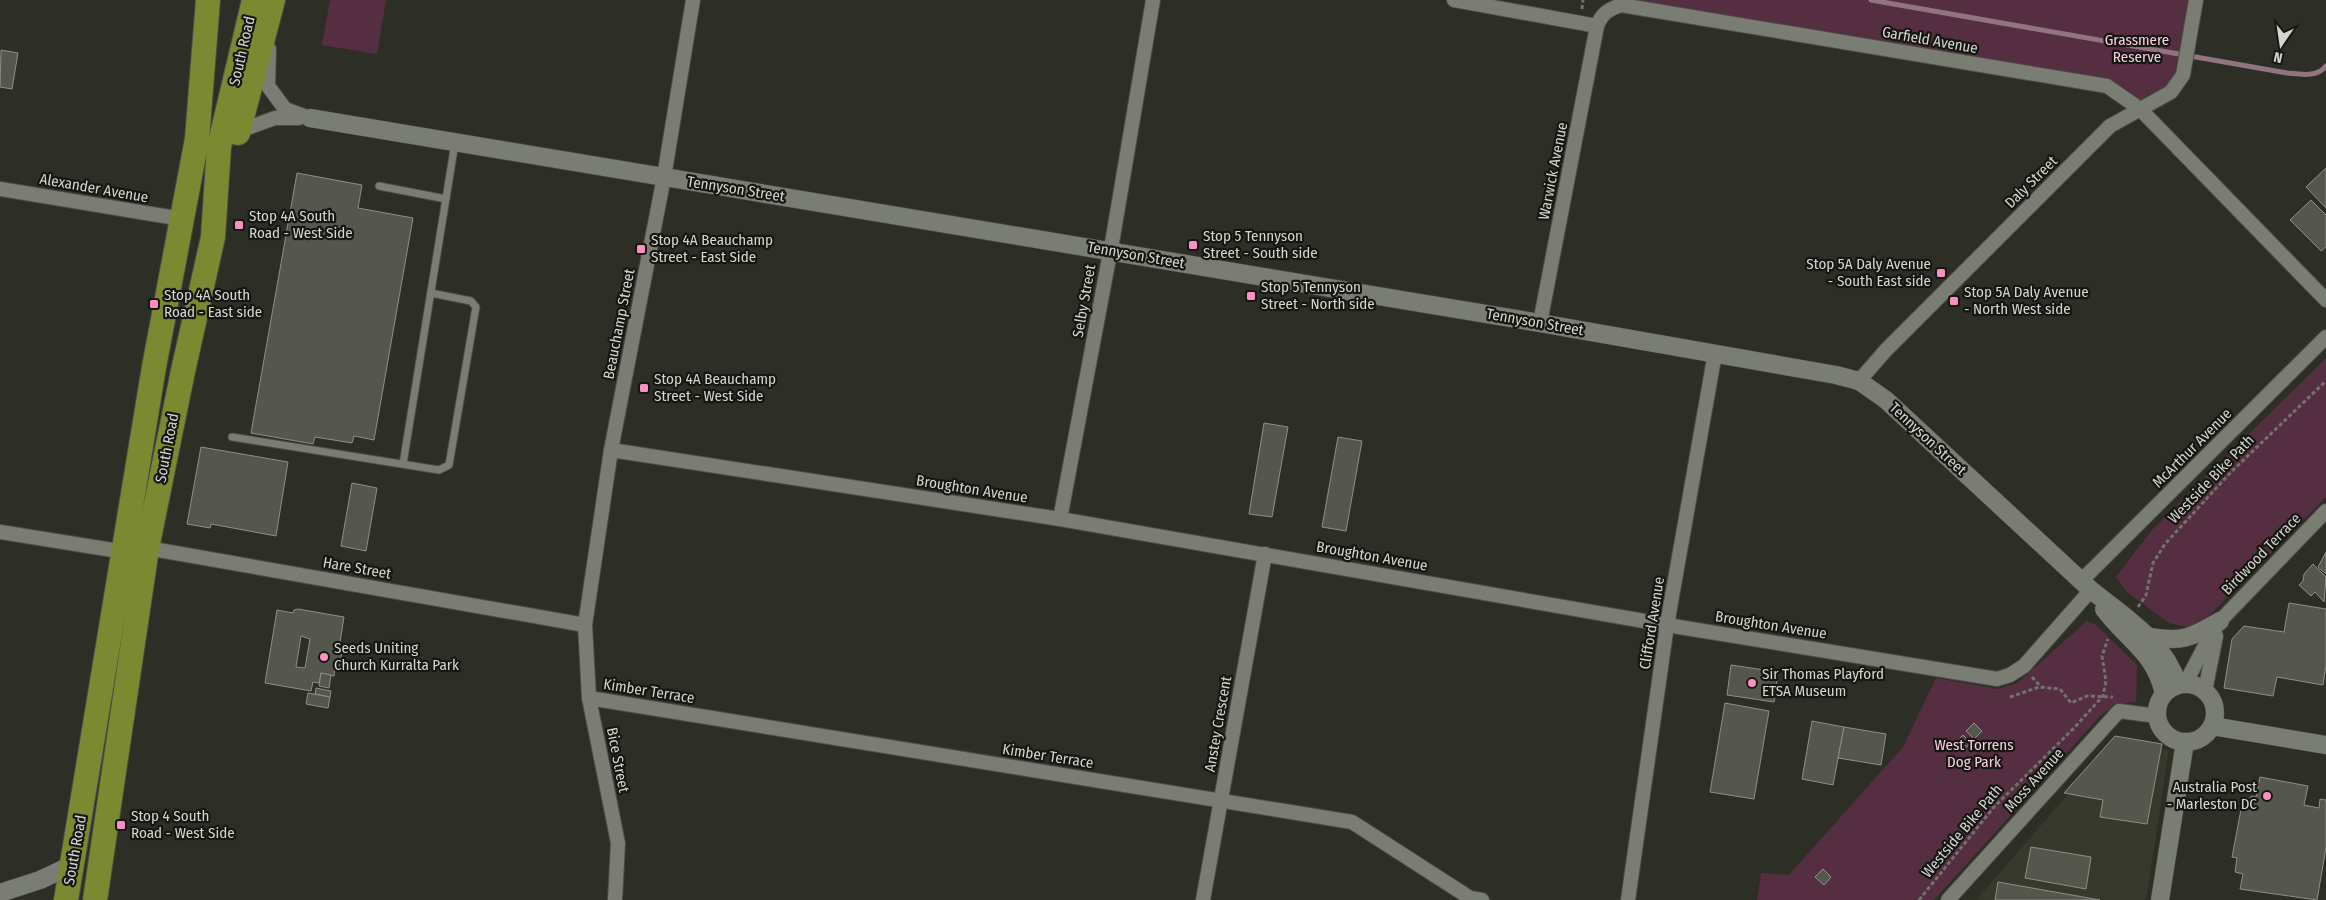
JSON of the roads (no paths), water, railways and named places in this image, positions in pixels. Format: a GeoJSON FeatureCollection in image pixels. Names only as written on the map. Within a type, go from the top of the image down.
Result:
{"type":"FeatureCollection","features":[{"type":"Feature","properties":{"kind":"highway","name":"South Road"},"geometry":{"type":"LineString","coordinates":[[66,900],[125,552],[128,519],[154,367],[197,139],[208,0]]}},
{"type":"Feature","properties":{"kind":"highway","name":"South Road"},"geometry":{"type":"LineString","coordinates":[[96,900],[148,548],[182,371],[213,237],[219,147],[254,0]]}},
{"type":"Feature","properties":{"kind":"highway"},"geometry":{"type":"LineString","coordinates":[[213,237],[273,0]]}},
{"type":"Feature","properties":{"kind":"street","name":"Tennyson Street"},"geometry":{"type":"LineString","coordinates":[[282,0],[267,53],[268,86],[285,109],[310,118]]}},
{"type":"Feature","properties":{"kind":"street","name":"Beauchamp Street"},"geometry":{"type":"LineString","coordinates":[[585,625],[611,450],[664,177],[693,0]]}},
{"type":"Feature","properties":{"kind":"street","name":"Selby Street"},"geometry":{"type":"LineString","coordinates":[[1060,519],[1110,251],[1152,0]]}},
{"type":"Feature","properties":{"kind":"street"},"geometry":{"type":"LineString","coordinates":[[1454,0],[1597,26]]}},
{"type":"Feature","properties":{"kind":"street","name":"Daly Street"},"geometry":{"type":"LineString","coordinates":[[1859,381],[1886,350],[2110,126],[2171,92],[2183,75],[2196,0]]}},
{"type":"Feature","properties":{"kind":"street","name":"Garfield Avenue"},"geometry":{"type":"LineString","coordinates":[[1597,26],[1601,17],[1609,9],[1621,5],[1642,7],[2107,86],[2140,109],[2326,300]]}},
{"type":"Feature","properties":{"kind":"street","name":"Warwick Avenue"},"geometry":{"type":"LineString","coordinates":[[1540,323],[1597,26]]}},
{"type":"Feature","properties":{"kind":"street","name":"Tennyson Street"},"geometry":{"type":"LineString","coordinates":[[239,131],[275,118],[310,118],[1540,323],[1715,353],[1859,381],[1886,400],[2086,586],[2162,651],[2172,666],[2176,688]]}},
{"type":"Feature","properties":{"kind":"street","name":"Alexander Avenue"},"geometry":{"type":"LineString","coordinates":[[0,189],[182,219]]}},
{"type":"Feature","properties":{"kind":"street","name":"McArthur Avenue"},"geometry":{"type":"LineString","coordinates":[[2086,586],[2326,337]]}},
{"type":"Feature","properties":{"kind":"street","name":"Clifford Avenue"},"geometry":{"type":"LineString","coordinates":[[1628,900],[1667,625],[1715,353]]}},
{"type":"Feature","properties":{"kind":"street","name":"Broughton Avenue"},"geometry":{"type":"LineString","coordinates":[[611,450],[1060,519],[1667,625],[1997,679],[2010,675],[2024,666],[2086,586]]}},
{"type":"Feature","properties":{"kind":"street","name":"Birdwood Terrace"},"geometry":{"type":"LineString","coordinates":[[2176,688],[2220,621],[2326,511]]}},
{"type":"Feature","properties":{"kind":"street","name":"Hare Street"},"geometry":{"type":"LineString","coordinates":[[0,532],[125,552],[148,548],[585,625]]}},
{"type":"Feature","properties":{"kind":"street","name":"Anstey Crescent"},"geometry":{"type":"LineString","coordinates":[[1204,900],[1264,554]]}},
{"type":"Feature","properties":{"kind":"street","name":"Tennyson Street"},"geometry":{"type":"LineString","coordinates":[[2086,586],[2118,628],[2176,688]]}},
{"type":"Feature","properties":{"kind":"street"},"geometry":{"type":"LineString","coordinates":[[2146,636],[2176,641],[2202,631],[2220,621]]}},
{"type":"Feature","properties":{"kind":"street","name":"Birdwood Terrace"},"geometry":{"type":"LineString","coordinates":[[2206,692],[2211,657],[2220,621]]}},
{"type":"Feature","properties":{"kind":"street","name":"Bice Street"},"geometry":{"type":"LineString","coordinates":[[585,625],[589,698],[618,843],[615,900]]}},
{"type":"Feature","properties":{"kind":"street"},"geometry":{"type":"LineString","coordinates":[[2195,686],[2206,692],[2213,701],[2215,712],[2212,726],[2198,739],[2185,742],[2176,740],[2166,734],[2160,726],[2157,716],[2159,703],[2176,688],[2195,686]]}},
{"type":"Feature","properties":{"kind":"street","name":"Kimber Terrace"},"geometry":{"type":"LineString","coordinates":[[589,698],[1352,822],[1470,898],[1482,900]]}},
{"type":"Feature","properties":{"kind":"street","name":"Moss Avenue"},"geometry":{"type":"LineString","coordinates":[[1948,900],[2119,711],[2157,716]]}},
{"type":"Feature","properties":{"kind":"street"},"geometry":{"type":"LineString","coordinates":[[2212,726],[2326,745]]}},
{"type":"Feature","properties":{"kind":"street"},"geometry":{"type":"LineString","coordinates":[[2160,900],[2185,742]]}},
{"type":"Feature","properties":{"kind":"street"},"geometry":{"type":"LineString","coordinates":[[0,893],[40,880],[72,865]]}},
{"type":"Feature","properties":{"kind":"lane"},"geometry":{"type":"LineString","coordinates":[[403,464],[455,143]]}},
{"type":"Feature","properties":{"kind":"lane"},"geometry":{"type":"LineString","coordinates":[[379,186],[446,199]]}},
{"type":"Feature","properties":{"kind":"lane"},"geometry":{"type":"LineString","coordinates":[[232,437],[439,470],[449,465],[476,307],[471,301],[431,293]]}},
{"type":"Feature","properties":{"kind":"waterway"},"geometry":{"type":"LineString","coordinates":[[1871,0],[2287,73],[2313,74],[2326,66]]}},
{"type":"Feature","properties":{"kind":"place","name":"Stop 4A South Road - West Side"},"geometry":{"type":"Point","coordinates":[239,225]}},
{"type":"Feature","properties":{"kind":"place","name":"Stop 5 Tennyson Street - South side"},"geometry":{"type":"Point","coordinates":[1193,245]}},
{"type":"Feature","properties":{"kind":"place","name":"Stop 4A Beauchamp Street - East Side"},"geometry":{"type":"Point","coordinates":[641,249]}},
{"type":"Feature","properties":{"kind":"place","name":"Stop 5A Daly Avenue - South East side"},"geometry":{"type":"Point","coordinates":[1941,273]}},
{"type":"Feature","properties":{"kind":"place","name":"Stop 5 Tennyson Street - North side"},"geometry":{"type":"Point","coordinates":[1251,296]}},
{"type":"Feature","properties":{"kind":"place","name":"Stop 5A Daly Avenue - North West side"},"geometry":{"type":"Point","coordinates":[1954,301]}},
{"type":"Feature","properties":{"kind":"place","name":"Stop 4A South Road - East side"},"geometry":{"type":"Point","coordinates":[154,304]}},
{"type":"Feature","properties":{"kind":"place","name":"Stop 4A Beauchamp Street - West Side"},"geometry":{"type":"Point","coordinates":[644,388]}},
{"type":"Feature","properties":{"kind":"place","name":"Seeds Uniting Church Kurralta Park"},"geometry":{"type":"Point","coordinates":[324,657]}},
{"type":"Feature","properties":{"kind":"place","name":"Sir Thomas Playford ETSA Museum"},"geometry":{"type":"Point","coordinates":[1752,683]}},
{"type":"Feature","properties":{"kind":"place","name":"Australia Post - Marleston DC"},"geometry":{"type":"Point","coordinates":[2267,796]}},
{"type":"Feature","properties":{"kind":"place","name":"Stop 4 South Road - West Side"},"geometry":{"type":"Point","coordinates":[121,825]}},
{"type":"Feature","properties":{"kind":"park label","name":"Grassmere Reserve"},"geometry":{"type":"Point","coordinates":[2137,48]}},
{"type":"Feature","properties":{"kind":"park label","name":"West Torrens Dog Park"},"geometry":{"type":"Point","coordinates":[1974,754]}}]}
